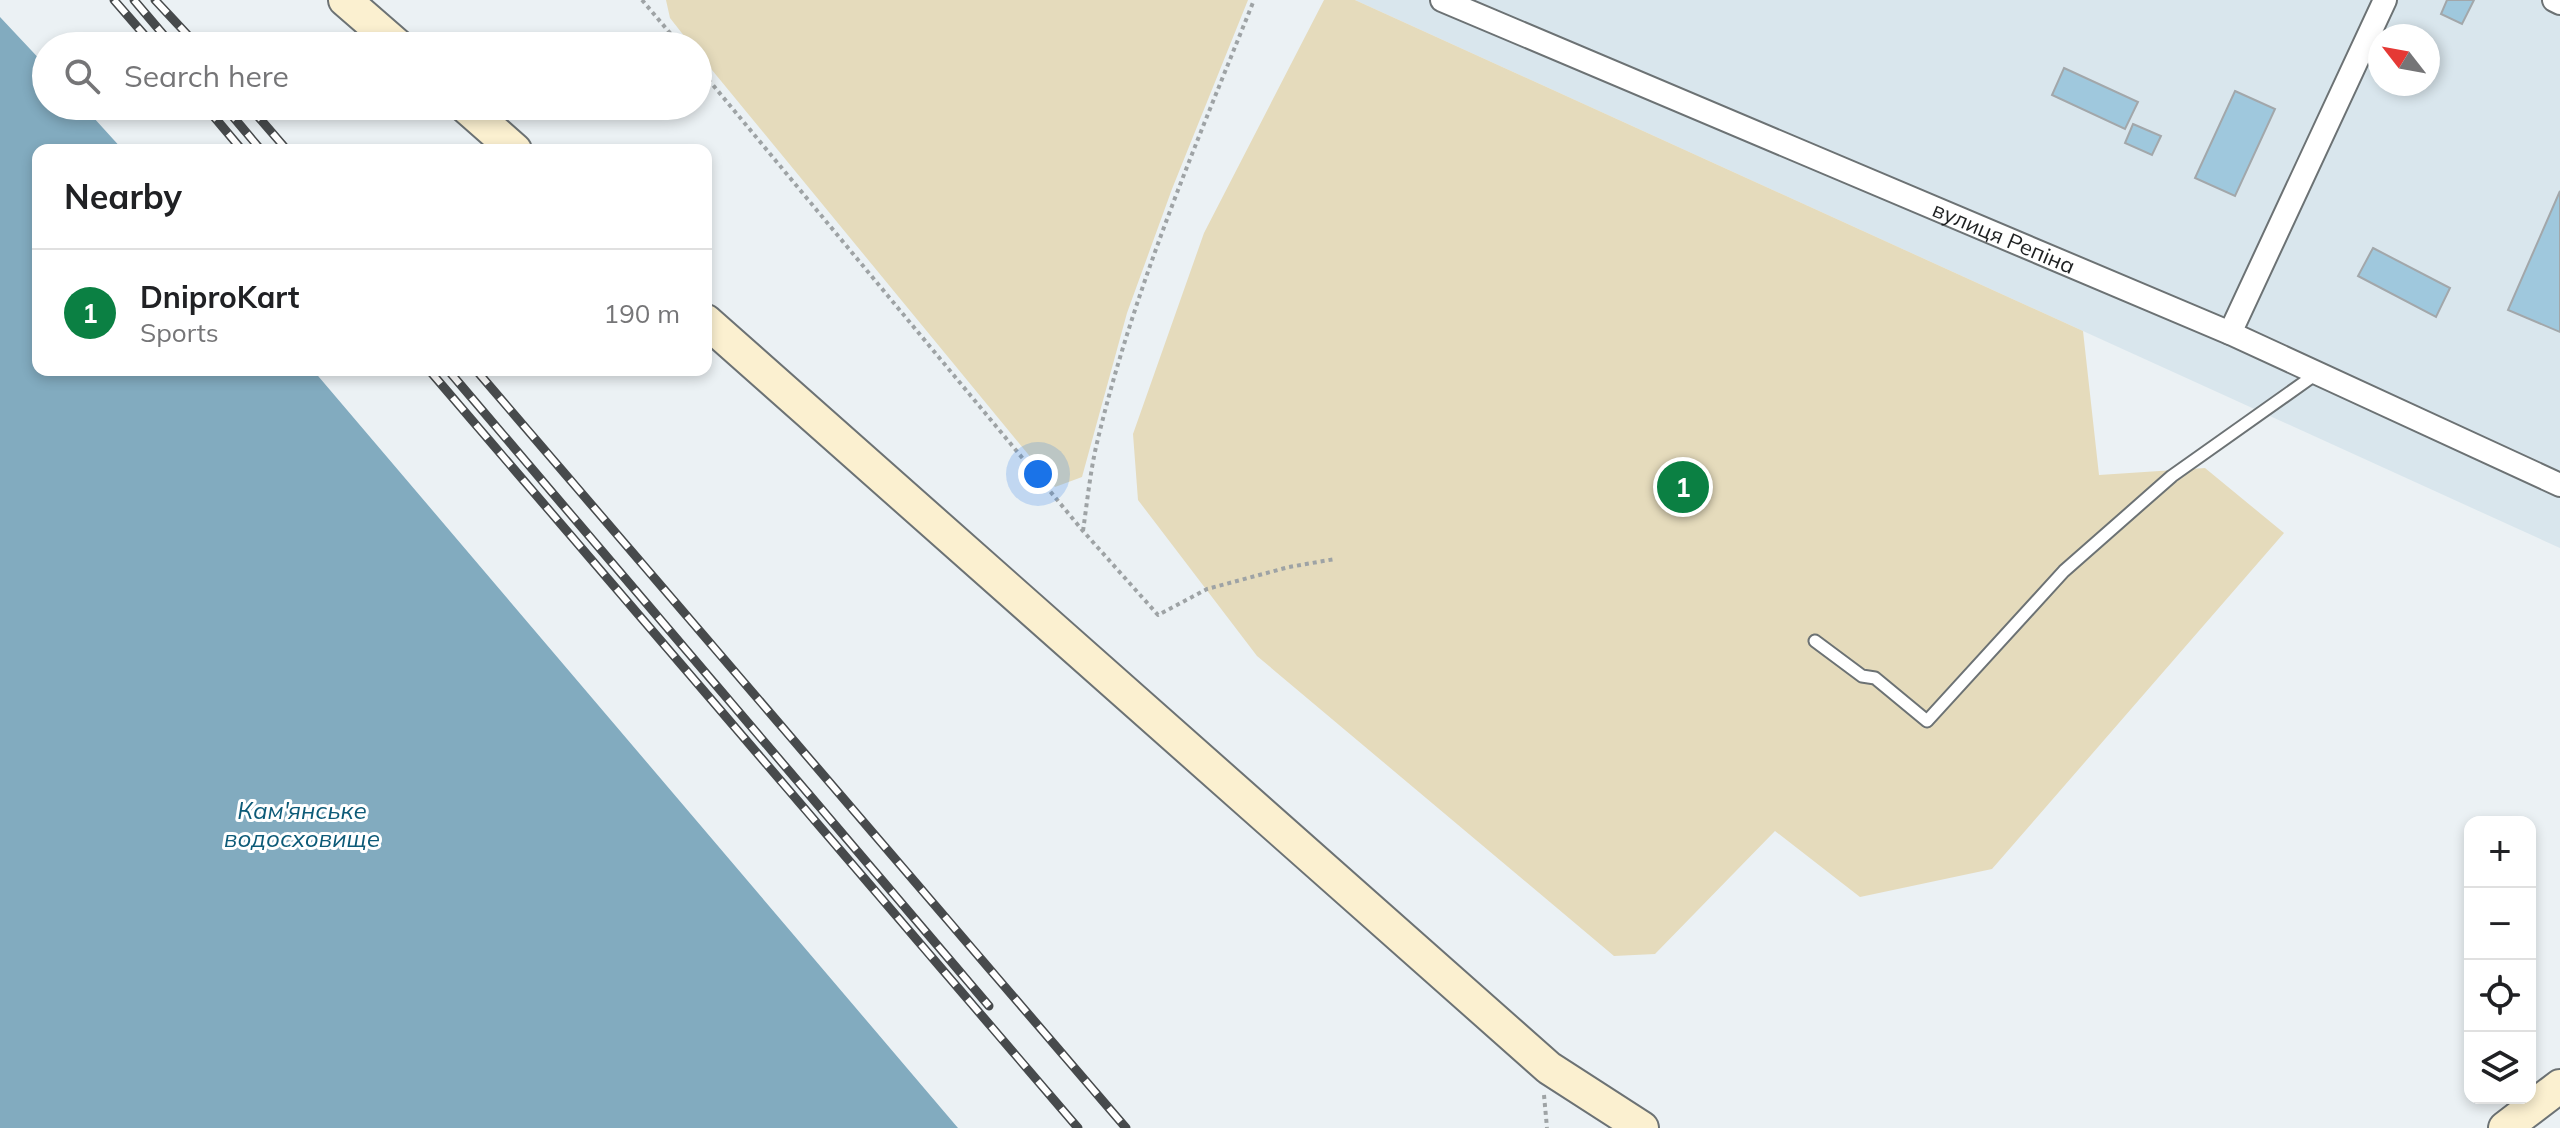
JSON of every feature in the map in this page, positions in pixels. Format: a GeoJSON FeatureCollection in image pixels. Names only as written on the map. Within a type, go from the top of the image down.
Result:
{"type":"FeatureCollection","features":[{"type":"Feature","properties":{"kind":"main road"},"geometry":{"type":"LineString","coordinates":[[345,0],[382,32]]}},
{"type":"Feature","properties":{"kind":"main road"},"geometry":{"type":"LineString","coordinates":[[481,120],[508,144]]}},
{"type":"Feature","properties":{"kind":"main road"},"geometry":{"type":"LineString","coordinates":[[712,326],[1549,1068],[1642,1128]]}},
{"type":"Feature","properties":{"kind":"main road"},"geometry":{"type":"LineString","coordinates":[[2505,1128],[2560,1086]]}},
{"type":"Feature","properties":{"kind":"street","name":"вулиця Репіна"},"geometry":{"type":"LineString","coordinates":[[1442,0],[2230,333],[2560,485]]}},
{"type":"Feature","properties":{"kind":"street"},"geometry":{"type":"LineString","coordinates":[[2230,333],[2385,0]]}},
{"type":"Feature","properties":{"kind":"lane"},"geometry":{"type":"LineString","coordinates":[[1815,641],[1862,676],[1875,678],[1927,721],[2076,560],[2172,476],[2316,374]]}},
{"type":"Feature","properties":{"kind":"path"},"geometry":{"type":"LineString","coordinates":[[642,0],[669,32]]}},
{"type":"Feature","properties":{"kind":"path"},"geometry":{"type":"LineString","coordinates":[[650,9],[654,0]]}},
{"type":"Feature","properties":{"kind":"path"},"geometry":{"type":"LineString","coordinates":[[1083,531],[1095,449],[1133,314],[1178,190],[1254,0]]}},
{"type":"Feature","properties":{"kind":"path"},"geometry":{"type":"LineString","coordinates":[[712,84],[1083,531],[1158,615],[1207,589],[1289,567],[1335,559]]}},
{"type":"Feature","properties":{"kind":"shaded area"},"geometry":{"type":"Polygon","coordinates":[[[666,0],[1248,0],[1172,189],[1127,313],[1082,477],[1055,487],[712,70],[712,32],[681,32],[670,18],[666,0]]]}},
{"type":"Feature","properties":{"kind":"shaded area"},"geometry":{"type":"Polygon","coordinates":[[[1324,0],[1355,0],[2083,331],[2099,475],[2205,468],[2284,533],[1992,869],[1860,897],[1775,831],[1655,954],[1614,956],[1257,656],[1138,500],[1133,434],[1204,233],[1324,0]]]}},
{"type":"Feature","properties":{"kind":"shaded area"},"geometry":{"type":"Polygon","coordinates":[[[1355,0],[2560,0],[2560,548],[1355,0]]]}},
{"type":"Feature","properties":{"kind":"water","name":"Кам'янське водосховище"},"geometry":{"type":"Polygon","coordinates":[[[0,17],[32,51],[32,120],[96,120],[118,144],[32,144],[32,376],[318,376],[958,1128],[0,1128],[0,17]]]}},
{"type":"Feature","properties":{"kind":"building"},"geometry":{"type":"Polygon","coordinates":[[[2447,0],[2474,0],[2462,24],[2441,14],[2447,0]]]}},
{"type":"Feature","properties":{"kind":"building"},"geometry":{"type":"Polygon","coordinates":[[[2064,68],[2138,102],[2125,129],[2052,95],[2064,68]]]}},
{"type":"Feature","properties":{"kind":"building"},"geometry":{"type":"Polygon","coordinates":[[[2235,91],[2275,109],[2235,196],[2195,178],[2235,91]]]}},
{"type":"Feature","properties":{"kind":"building"},"geometry":{"type":"Polygon","coordinates":[[[2133,124],[2161,136],[2152,155],[2125,143],[2133,124]]]}},
{"type":"Feature","properties":{"kind":"building"},"geometry":{"type":"Polygon","coordinates":[[[2560,191],[2560,332],[2508,310],[2560,191]]]}},
{"type":"Feature","properties":{"kind":"building"},"geometry":{"type":"Polygon","coordinates":[[[2373,248],[2450,288],[2436,317],[2358,276],[2373,248]]]}},
{"type":"Feature","properties":{"kind":"railway"},"geometry":{"type":"LineString","coordinates":[[114,0],[142,32]]}},
{"type":"Feature","properties":{"kind":"railway"},"geometry":{"type":"LineString","coordinates":[[134,0],[161,32]]}},
{"type":"Feature","properties":{"kind":"railway"},"geometry":{"type":"LineString","coordinates":[[155,0],[185,32]]}},
{"type":"Feature","properties":{"kind":"railway"},"geometry":{"type":"LineString","coordinates":[[217,120],[237,144]]}},
{"type":"Feature","properties":{"kind":"railway"},"geometry":{"type":"LineString","coordinates":[[236,120],[256,144]]}},
{"type":"Feature","properties":{"kind":"railway"},"geometry":{"type":"LineString","coordinates":[[261,120],[282,144]]}},
{"type":"Feature","properties":{"kind":"railway"},"geometry":{"type":"LineString","coordinates":[[434,376],[1078,1128]]}},
{"type":"Feature","properties":{"kind":"railway"},"geometry":{"type":"LineString","coordinates":[[453,376],[989,1006]]}},
{"type":"Feature","properties":{"kind":"railway"},"geometry":{"type":"LineString","coordinates":[[481,376],[1126,1128]]}},
{"type":"Feature","properties":{"kind":"place","name":"DniproKart"},"geometry":{"type":"Point","coordinates":[1683,487]}}]}
